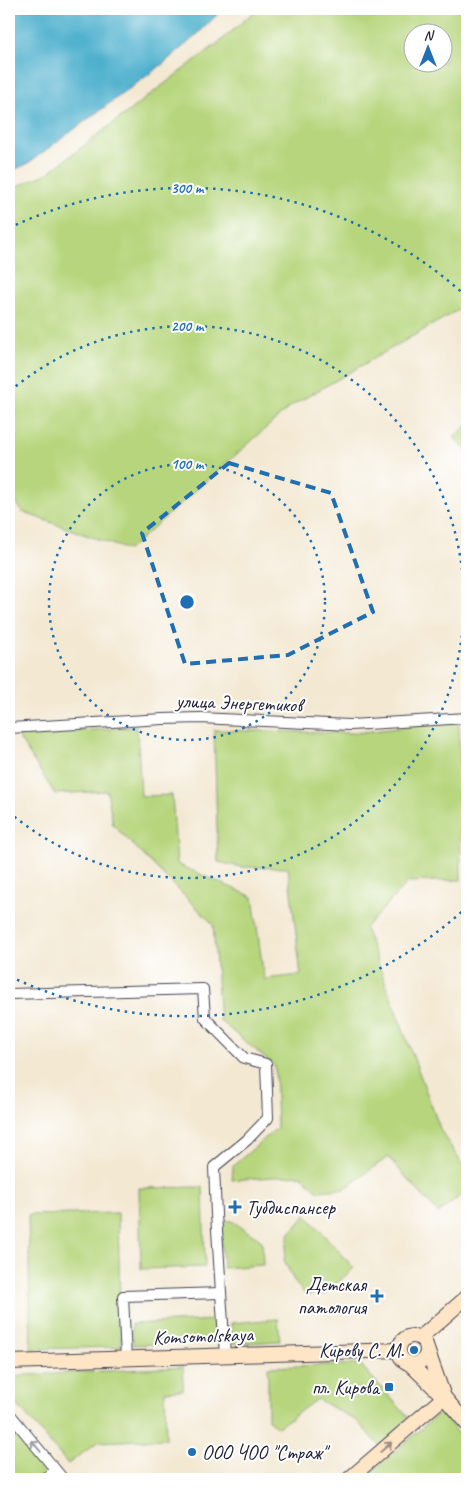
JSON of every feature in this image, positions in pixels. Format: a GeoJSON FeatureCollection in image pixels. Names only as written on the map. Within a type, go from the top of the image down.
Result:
{"type":"FeatureCollection","features":[{"type":"Feature","properties":{"kind":"main road"},"geometry":{"type":"LineString","coordinates":[[444,1397],[424,1344],[413,1336],[407,1338],[401,1344],[399,1350],[403,1360],[409,1363],[415,1364],[424,1359],[424,1344],[467,1297]]}},
{"type":"Feature","properties":{"kind":"main road","name":"Komsomolskaya"},"geometry":{"type":"LineString","coordinates":[[9,1362],[399,1350]]}},
{"type":"Feature","properties":{"kind":"main road"},"geometry":{"type":"LineString","coordinates":[[409,1363],[444,1397],[467,1424]]}},
{"type":"Feature","properties":{"kind":"main road"},"geometry":{"type":"LineString","coordinates":[[349,1479],[444,1397]]}},
{"type":"Feature","properties":{"kind":"street","name":"улица Энергетиков"},"geometry":{"type":"LineString","coordinates":[[9,728],[200,718],[350,725],[467,718]]}},
{"type":"Feature","properties":{"kind":"street"},"geometry":{"type":"LineString","coordinates":[[9,994],[202,989],[206,1018],[244,1058],[266,1064],[268,1118],[247,1140],[214,1167],[225,1355]]}},
{"type":"Feature","properties":{"kind":"street"},"geometry":{"type":"LineString","coordinates":[[126,1359],[123,1296],[221,1292]]}},
{"type":"Feature","properties":{"kind":"street"},"geometry":{"type":"LineString","coordinates":[[9,1413],[63,1479]]}},
{"type":"Feature","properties":{"kind":"street"},"geometry":{"type":"LineString","coordinates":[[45,1479],[55,1470]]}},
{"type":"Feature","properties":{"kind":"highlighted area"},"geometry":{"type":"Polygon","coordinates":[[[229,463],[331,493],[373,612],[288,655],[185,664],[142,533],[229,463]]]}},
{"type":"Feature","properties":{"kind":"green space"},"geometry":{"type":"Polygon","coordinates":[[[257,9],[467,9],[467,305],[291,406],[128,550],[22,512],[9,489],[9,190],[48,173],[223,39],[257,9]]]}},
{"type":"Feature","properties":{"kind":"green space"},"geometry":{"type":"Polygon","coordinates":[[[467,426],[467,452],[454,437],[467,426]]]}},
{"type":"Feature","properties":{"kind":"green space"},"geometry":{"type":"Polygon","coordinates":[[[459,721],[461,880],[408,882],[365,928],[441,1131],[467,1172],[467,1191],[438,1213],[388,1157],[344,1189],[318,1191],[301,1175],[232,1180],[233,1166],[277,1128],[275,1066],[220,1021],[213,924],[113,825],[107,791],[55,794],[17,735],[137,727],[141,796],[172,795],[177,864],[253,897],[264,979],[301,975],[288,868],[241,867],[218,862],[214,730],[354,733],[459,721]]]}},
{"type":"Feature","properties":{"kind":"green space"},"geometry":{"type":"Polygon","coordinates":[[[203,1187],[205,1267],[141,1269],[139,1188],[203,1187]]]}},
{"type":"Feature","properties":{"kind":"green space"},"geometry":{"type":"Polygon","coordinates":[[[118,1213],[121,1347],[31,1349],[28,1215],[118,1213]]]}},
{"type":"Feature","properties":{"kind":"green space"},"geometry":{"type":"Polygon","coordinates":[[[306,1215],[354,1268],[325,1294],[306,1295],[295,1283],[284,1260],[289,1234],[306,1215]]]}},
{"type":"Feature","properties":{"kind":"green space"},"geometry":{"type":"Polygon","coordinates":[[[220,1220],[232,1221],[262,1241],[263,1265],[223,1268],[220,1220]]]}},
{"type":"Feature","properties":{"kind":"green space"},"geometry":{"type":"Polygon","coordinates":[[[278,1319],[280,1341],[233,1344],[231,1323],[278,1319]]]}},
{"type":"Feature","properties":{"kind":"green space"},"geometry":{"type":"Polygon","coordinates":[[[216,1320],[217,1342],[133,1345],[132,1324],[216,1320]]]}},
{"type":"Feature","properties":{"kind":"green space"},"geometry":{"type":"Polygon","coordinates":[[[360,1364],[409,1418],[380,1446],[357,1421],[317,1399],[278,1427],[268,1420],[268,1367],[360,1364]]]}},
{"type":"Feature","properties":{"kind":"green space"},"geometry":{"type":"Polygon","coordinates":[[[183,1367],[183,1390],[165,1391],[166,1439],[98,1442],[68,1464],[9,1395],[9,1376],[183,1367]]]}},
{"type":"Feature","properties":{"kind":"green space"},"geometry":{"type":"Polygon","coordinates":[[[440,1412],[467,1443],[467,1479],[370,1479],[367,1476],[440,1412]]]}},
{"type":"Feature","properties":{"kind":"green space"},"geometry":{"type":"Polygon","coordinates":[[[9,1425],[49,1473],[42,1479],[9,1479],[9,1425]]]}},
{"type":"Feature","properties":{"kind":"water"},"geometry":{"type":"Polygon","coordinates":[[[9,9],[223,9],[198,34],[163,64],[27,164],[9,172],[9,9]]]}},
{"type":"Feature","properties":{"kind":"place","name":"Тубдиспансер"},"geometry":{"type":"Point","coordinates":[235,1207]}},
{"type":"Feature","properties":{"kind":"place","name":"Детская патология"},"geometry":{"type":"Point","coordinates":[377,1296]}},
{"type":"Feature","properties":{"kind":"place","name":"Кирову С. М."},"geometry":{"type":"Point","coordinates":[414,1350]}},
{"type":"Feature","properties":{"kind":"place","name":"пл. Кирова"},"geometry":{"type":"Point","coordinates":[389,1387]}},
{"type":"Feature","properties":{"kind":"place","name":"ООО ЧОО \"Страж\""},"geometry":{"type":"Point","coordinates":[192,1452]}}]}
